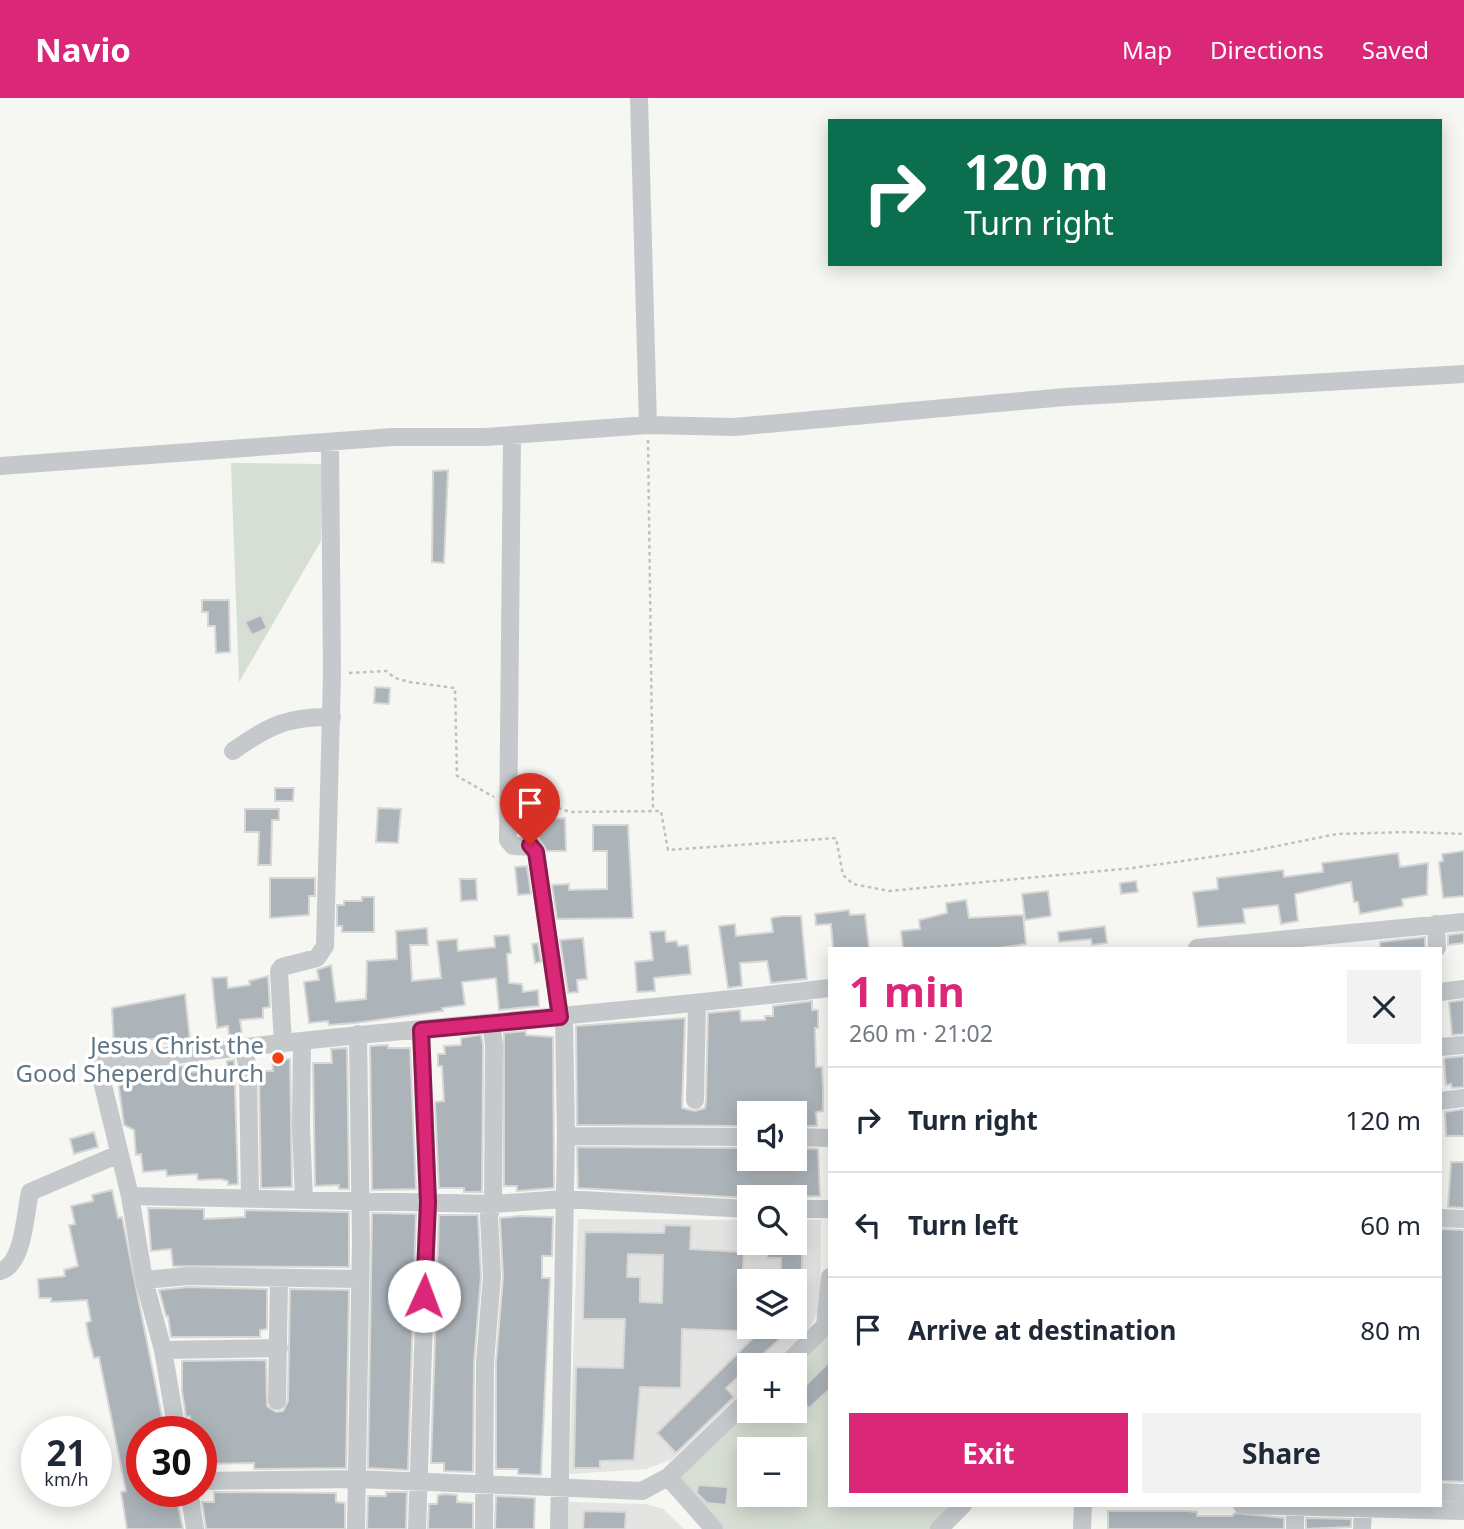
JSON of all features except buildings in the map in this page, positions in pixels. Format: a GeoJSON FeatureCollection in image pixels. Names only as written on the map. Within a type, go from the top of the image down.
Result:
{"type":"FeatureCollection","features":[{"type":"Feature","properties":{"kind":"street"},"geometry":{"type":"LineString","coordinates":[[639,98],[648,425]]}},
{"type":"Feature","properties":{"kind":"street"},"geometry":{"type":"LineString","coordinates":[[0,466],[330,444],[393,437],[512,435],[648,425],[734,427],[1065,397],[1464,374]]}},
{"type":"Feature","properties":{"kind":"street"},"geometry":{"type":"LineString","coordinates":[[512,435],[508,840],[513,846],[530,845],[536,852],[562,1018],[566,1136],[559,1529]]}},
{"type":"Feature","properties":{"kind":"street"},"geometry":{"type":"LineString","coordinates":[[283,1044],[279,971],[282,967],[317,958],[325,946],[332,717],[330,444]]}},
{"type":"Feature","properties":{"kind":"street"},"geometry":{"type":"LineString","coordinates":[[233,751],[278,723],[309,716],[332,717]]}},
{"type":"Feature","properties":{"kind":"street"},"geometry":{"type":"LineString","coordinates":[[1210,947],[1366,940],[1436,924],[1464,922]]}},
{"type":"Feature","properties":{"kind":"street"},"geometry":{"type":"LineString","coordinates":[[1436,924],[1437,947]]}},
{"type":"Feature","properties":{"kind":"street"},"geometry":{"type":"LineString","coordinates":[[174,1416],[163,1350],[144,1280],[130,1196],[98,1065],[243,1045],[283,1044],[358,1034],[562,1018],[828,988]]}},
{"type":"Feature","properties":{"kind":"street"},"geometry":{"type":"LineString","coordinates":[[1442,992],[1464,989]]}},
{"type":"Feature","properties":{"kind":"street"},"geometry":{"type":"LineString","coordinates":[[695,1100],[697,1004]]}},
{"type":"Feature","properties":{"kind":"street"},"geometry":{"type":"LineString","coordinates":[[484,1529],[485,1363],[492,1276],[489,1216],[493,1204],[494,1044],[491,1023]]}},
{"type":"Feature","properties":{"kind":"street"},"geometry":{"type":"LineString","coordinates":[[417,1529],[428,1202],[421,1030]]}},
{"type":"Feature","properties":{"kind":"street"},"geometry":{"type":"LineString","coordinates":[[356,1529],[361,1200],[358,1034]]}},
{"type":"Feature","properties":{"kind":"street"},"geometry":{"type":"LineString","coordinates":[[302,1041],[304,1200]]}},
{"type":"Feature","properties":{"kind":"street"},"geometry":{"type":"LineString","coordinates":[[243,1045],[248,1069],[250,1199]]}},
{"type":"Feature","properties":{"kind":"street"},"geometry":{"type":"LineString","coordinates":[[1442,1047],[1464,1045]]}},
{"type":"Feature","properties":{"kind":"street"},"geometry":{"type":"LineString","coordinates":[[1442,1101],[1464,1098]]}},
{"type":"Feature","properties":{"kind":"street"},"geometry":{"type":"LineString","coordinates":[[566,1136],[737,1137]]}},
{"type":"Feature","properties":{"kind":"street"},"geometry":{"type":"LineString","coordinates":[[807,1137],[828,1138]]}},
{"type":"Feature","properties":{"kind":"street"},"geometry":{"type":"LineString","coordinates":[[0,1271],[5,1270],[19,1255],[30,1192],[119,1154]]}},
{"type":"Feature","properties":{"kind":"street"},"geometry":{"type":"LineString","coordinates":[[130,1196],[493,1204],[563,1199],[737,1208]]}},
{"type":"Feature","properties":{"kind":"street"},"geometry":{"type":"LineString","coordinates":[[807,1209],[828,1209]]}},
{"type":"Feature","properties":{"kind":"street"},"geometry":{"type":"LineString","coordinates":[[1442,1218],[1464,1219]]}},
{"type":"Feature","properties":{"kind":"street"},"geometry":{"type":"LineString","coordinates":[[144,1280],[188,1276],[360,1279]]}},
{"type":"Feature","properties":{"kind":"street"},"geometry":{"type":"LineString","coordinates":[[278,1401],[279,1278]]}},
{"type":"Feature","properties":{"kind":"street"},"geometry":{"type":"LineString","coordinates":[[799,1353],[827,1328]]}},
{"type":"Feature","properties":{"kind":"street"},"geometry":{"type":"LineString","coordinates":[[163,1350],[278,1348]]}},
{"type":"Feature","properties":{"kind":"street"},"geometry":{"type":"LineString","coordinates":[[217,1481],[358,1479],[642,1491],[668,1477],[737,1411]]}},
{"type":"Feature","properties":{"kind":"street"},"geometry":{"type":"LineString","coordinates":[[668,1477],[714,1529]]}},
{"type":"Feature","properties":{"kind":"street"},"geometry":{"type":"LineString","coordinates":[[1442,1492],[1464,1493]]}},
{"type":"Feature","properties":{"kind":"street"},"geometry":{"type":"LineString","coordinates":[[192,1507],[195,1529]]}},
{"type":"Feature","properties":{"kind":"street"},"geometry":{"type":"LineString","coordinates":[[939,1529],[961,1507]]}},
{"type":"Feature","properties":{"kind":"street"},"geometry":{"type":"LineString","coordinates":[[1082,1529],[1083,1507]]}},
{"type":"Feature","properties":{"kind":"street"},"geometry":{"type":"LineString","coordinates":[[1295,1507],[1295,1529]]}},
{"type":"Feature","properties":{"kind":"street"},"geometry":{"type":"LineString","coordinates":[[1329,1507],[1464,1511]]}},
{"type":"Feature","properties":{"kind":"street"},"geometry":{"type":"LineString","coordinates":[[1362,1529],[1363,1508]]}},
{"type":"Feature","properties":{"kind":"street"},"geometry":{"type":"LineString","coordinates":[[1431,1508],[1431,1529]]}},
{"type":"Feature","properties":{"kind":"path"},"geometry":{"type":"LineString","coordinates":[[648,425],[653,811]]}},
{"type":"Feature","properties":{"kind":"path"},"geometry":{"type":"LineString","coordinates":[[332,674],[386,671],[402,680],[455,688],[457,776],[473,783],[490,797],[500,797]]}},
{"type":"Feature","properties":{"kind":"path"},"geometry":{"type":"LineString","coordinates":[[523,796],[570,812],[618,814],[662,811],[668,850],[836,838],[843,875],[853,884],[889,891],[1133,868],[1252,851],[1337,834],[1464,834]]}},
{"type":"Feature","properties":{"kind":"shaded area"},"geometry":{"type":"Polygon","coordinates":[[[231,463],[323,464],[321,541],[239,682],[231,463]]]}},
{"type":"Feature","properties":{"kind":"shaded area"},"geometry":{"type":"Polygon","coordinates":[[[578,1219],[737,1220],[737,1255],[807,1255],[807,1220],[821,1220],[820,1307],[810,1328],[807,1331],[807,1269],[737,1269],[737,1339],[798,1339],[784,1353],[737,1353],[737,1397],[671,1460],[646,1469],[569,1474],[578,1219]]]}},
{"type":"Feature","properties":{"kind":"shaded area"},"geometry":{"type":"Polygon","coordinates":[[[828,1289],[828,1507],[961,1507],[939,1529],[714,1529],[668,1477],[737,1420],[737,1423],[807,1423],[807,1353],[804,1353],[825,1326],[828,1289]]]}},
{"type":"Feature","properties":{"kind":"shaded area"},"geometry":{"type":"Polygon","coordinates":[[[569,1502],[646,1504],[663,1509],[684,1529],[568,1529],[569,1502]]]}},
{"type":"Feature","properties":{"kind":"place","name":"Jesus Christ the Good Sheperd Church"},"geometry":{"type":"Point","coordinates":[278,1058]}},
{"type":"Feature","properties":{"kind":"route"},"geometry":{"type":"LineString","coordinates":[[424,1296],[428,1202],[421,1030],[560,1017],[549,957],[538,863],[534,847],[530,845]]}}]}
